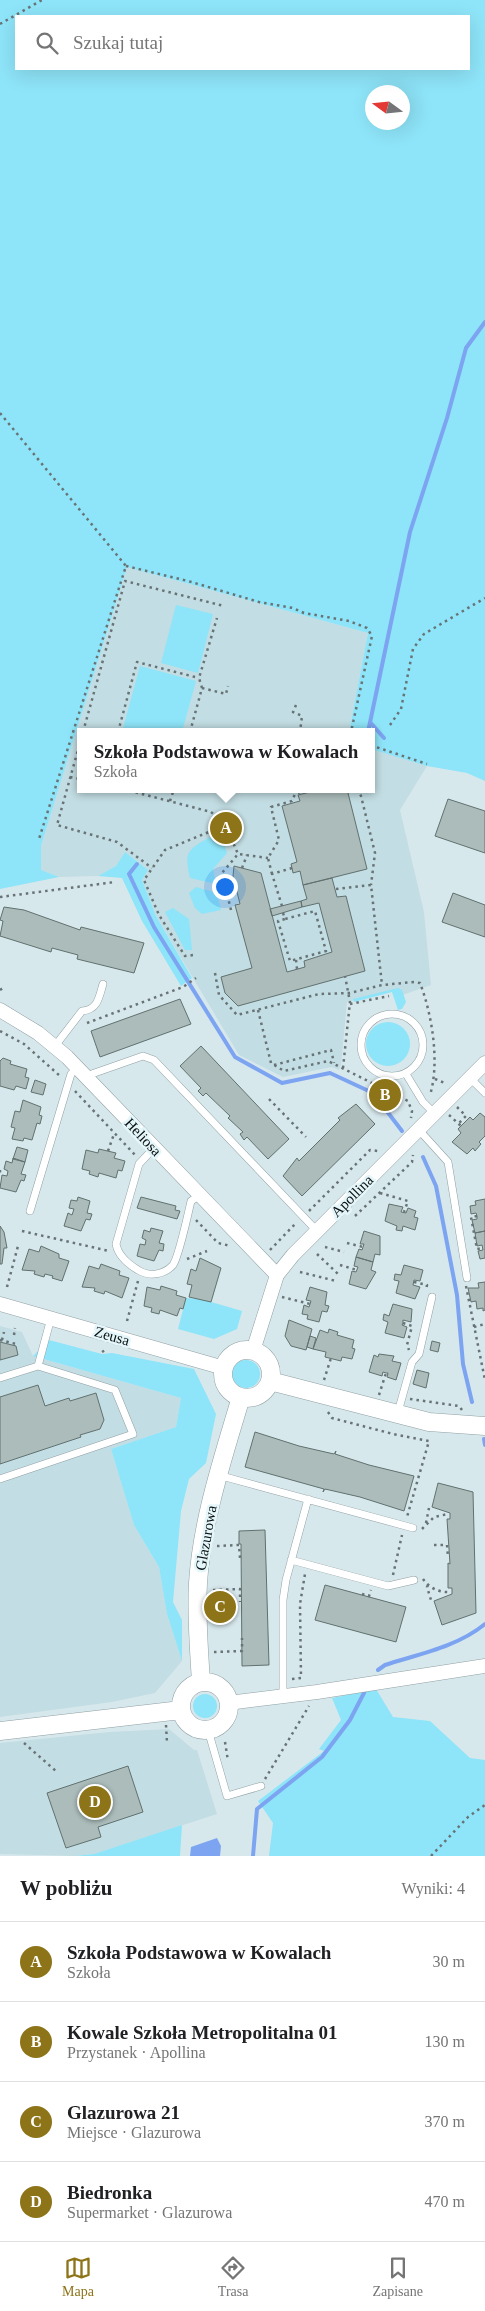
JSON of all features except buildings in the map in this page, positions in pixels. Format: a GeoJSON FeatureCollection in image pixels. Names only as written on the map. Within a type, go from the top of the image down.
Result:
{"type":"FeatureCollection","features":[{"type":"Feature","properties":{"kind":"street","name":"Heliosa"},"geometry":{"type":"LineString","coordinates":[[0,1010],[55,1046],[277,1275]]}},
{"type":"Feature","properties":{"kind":"street","name":"Apollina"},"geometry":{"type":"LineString","coordinates":[[253,1351],[277,1275],[414,1128],[441,1113],[485,1063]]}},
{"type":"Feature","properties":{"kind":"street","name":"Zeusa"},"geometry":{"type":"LineString","coordinates":[[0,1304],[224,1368]]}},
{"type":"Feature","properties":{"kind":"street"},"geometry":{"type":"LineString","coordinates":[[244,1350],[253,1351],[262,1355],[268,1362],[271,1372],[270,1381],[266,1389],[259,1395],[250,1398],[241,1397],[232,1393],[226,1386],[223,1377],[224,1368],[228,1360],[235,1353],[244,1350]]}},
{"type":"Feature","properties":{"kind":"street"},"geometry":{"type":"LineString","coordinates":[[270,1381],[429,1422],[485,1426]]}},
{"type":"Feature","properties":{"kind":"street","name":"Glazurowa"},"geometry":{"type":"LineString","coordinates":[[201,1682],[198,1583],[209,1511],[241,1397]]}},
{"type":"Feature","properties":{"kind":"street"},"geometry":{"type":"LineString","coordinates":[[228,1703],[317,1692],[485,1666]]}},
{"type":"Feature","properties":{"kind":"street"},"geometry":{"type":"LineString","coordinates":[[201,1682],[211,1683],[219,1687],[225,1694],[228,1703],[224,1720],[217,1727],[208,1730],[190,1725],[184,1718],[181,1710],[182,1700],[186,1692],[192,1686],[201,1682]]}},
{"type":"Feature","properties":{"kind":"street"},"geometry":{"type":"LineString","coordinates":[[0,1731],[181,1710]]}},
{"type":"Feature","properties":{"kind":"lane"},"geometry":{"type":"LineString","coordinates":[[55,1046],[82,1011],[90,1010],[97,1004],[103,984]]}},
{"type":"Feature","properties":{"kind":"lane"},"geometry":{"type":"LineString","coordinates":[[396,1013],[410,1019],[421,1031],[424,1047],[422,1055],[419,1063],[406,1074],[390,1078],[372,1071],[362,1056],[361,1038],[368,1024],[381,1015],[396,1013]]}},
{"type":"Feature","properties":{"kind":"lane"},"geometry":{"type":"LineString","coordinates":[[30,1212],[72,1074],[143,1056],[154,1060],[317,1231]]}},
{"type":"Feature","properties":{"kind":"lane"},"geometry":{"type":"LineString","coordinates":[[406,1074],[423,1102],[441,1113]]}},
{"type":"Feature","properties":{"kind":"lane"},"geometry":{"type":"LineString","coordinates":[[470,1078],[485,1093]]}},
{"type":"Feature","properties":{"kind":"lane"},"geometry":{"type":"LineString","coordinates":[[414,1128],[448,1162],[467,1278]]}},
{"type":"Feature","properties":{"kind":"lane"},"geometry":{"type":"LineString","coordinates":[[154,1148],[142,1161],[116,1244],[118,1250],[130,1265],[141,1272],[156,1275],[174,1264],[191,1201],[199,1196]]}},
{"type":"Feature","properties":{"kind":"lane"},"geometry":{"type":"LineString","coordinates":[[397,1415],[412,1362],[419,1354],[432,1297]]}},
{"type":"Feature","properties":{"kind":"lane"},"geometry":{"type":"LineString","coordinates":[[38,1366],[51,1318]]}},
{"type":"Feature","properties":{"kind":"lane"},"geometry":{"type":"LineString","coordinates":[[0,1378],[38,1366],[114,1390],[133,1434],[0,1479]]}},
{"type":"Feature","properties":{"kind":"lane"},"geometry":{"type":"LineString","coordinates":[[218,1475],[413,1528]]}},
{"type":"Feature","properties":{"kind":"lane"},"geometry":{"type":"LineString","coordinates":[[283,1696],[283,1600],[291,1560],[308,1499]]}},
{"type":"Feature","properties":{"kind":"lane"},"geometry":{"type":"LineString","coordinates":[[291,1560],[388,1586],[414,1580]]}},
{"type":"Feature","properties":{"kind":"lane"},"geometry":{"type":"LineString","coordinates":[[208,1730],[227,1796],[261,1786]]}},
{"type":"Feature","properties":{"kind":"path"},"geometry":{"type":"LineString","coordinates":[[16,15],[42,0]]}},
{"type":"Feature","properties":{"kind":"path"},"geometry":{"type":"LineString","coordinates":[[0,24],[15,15]]}},
{"type":"Feature","properties":{"kind":"path"},"geometry":{"type":"LineString","coordinates":[[0,413],[126,566],[188,581],[259,602],[349,621],[367,628],[372,636],[352,728]]}},
{"type":"Feature","properties":{"kind":"path"},"geometry":{"type":"LineString","coordinates":[[39,839],[126,566]]}},
{"type":"Feature","properties":{"kind":"path"},"geometry":{"type":"LineString","coordinates":[[84,728],[125,581],[224,606]]}},
{"type":"Feature","properties":{"kind":"path"},"geometry":{"type":"LineString","coordinates":[[390,725],[401,709],[413,649],[424,634],[485,598]]}},
{"type":"Feature","properties":{"kind":"path"},"geometry":{"type":"LineString","coordinates":[[191,728],[202,688],[200,678],[217,618]]}},
{"type":"Feature","properties":{"kind":"path"},"geometry":{"type":"LineString","coordinates":[[119,728],[138,662],[200,678]]}},
{"type":"Feature","properties":{"kind":"path"},"geometry":{"type":"LineString","coordinates":[[202,688],[226,694],[228,686]]}},
{"type":"Feature","properties":{"kind":"path"},"geometry":{"type":"LineString","coordinates":[[296,705],[293,712],[302,716],[301,728]]}},
{"type":"Feature","properties":{"kind":"path"},"geometry":{"type":"LineString","coordinates":[[375,747],[427,764]]}},
{"type":"Feature","properties":{"kind":"path"},"geometry":{"type":"LineString","coordinates":[[77,753],[57,825],[117,842],[152,868]]}},
{"type":"Feature","properties":{"kind":"path"},"geometry":{"type":"LineString","coordinates":[[70,777],[77,778]]}},
{"type":"Feature","properties":{"kind":"path"},"geometry":{"type":"LineString","coordinates":[[139,793],[211,812],[226,825],[238,854]]}},
{"type":"Feature","properties":{"kind":"path"},"geometry":{"type":"LineString","coordinates":[[170,801],[173,793]]}},
{"type":"Feature","properties":{"kind":"path"},"geometry":{"type":"LineString","coordinates":[[282,906],[268,858],[279,840],[271,807],[292,801],[297,793]]}},
{"type":"Feature","properties":{"kind":"path"},"geometry":{"type":"LineString","coordinates":[[359,793],[375,854],[370,885],[382,985]]}},
{"type":"Feature","properties":{"kind":"path"},"geometry":{"type":"LineString","coordinates":[[194,955],[185,956],[159,915],[144,880],[165,850],[226,825]]}},
{"type":"Feature","properties":{"kind":"path"},"geometry":{"type":"LineString","coordinates":[[238,854],[268,858]]}},
{"type":"Feature","properties":{"kind":"path"},"geometry":{"type":"LineString","coordinates":[[231,910],[222,873],[238,854]]}},
{"type":"Feature","properties":{"kind":"path"},"geometry":{"type":"LineString","coordinates":[[242,868],[247,855]]}},
{"type":"Feature","properties":{"kind":"path"},"geometry":{"type":"LineString","coordinates":[[272,874],[292,868]]}},
{"type":"Feature","properties":{"kind":"path"},"geometry":{"type":"LineString","coordinates":[[0,897],[115,882]]}},
{"type":"Feature","properties":{"kind":"path"},"geometry":{"type":"LineString","coordinates":[[336,889],[370,885]]}},
{"type":"Feature","properties":{"kind":"path"},"geometry":{"type":"LineString","coordinates":[[315,911],[326,951],[290,961],[278,921],[285,919],[315,911]]}},
{"type":"Feature","properties":{"kind":"path"},"geometry":{"type":"LineString","coordinates":[[283,912],[285,919]]}},
{"type":"Feature","properties":{"kind":"path"},"geometry":{"type":"LineString","coordinates":[[296,960],[298,969]]}},
{"type":"Feature","properties":{"kind":"path"},"geometry":{"type":"LineString","coordinates":[[215,973],[219,995],[237,1015],[318,994],[350,992],[382,985],[420,983],[429,1007],[435,1079],[430,1095],[412,1111]]}},
{"type":"Feature","properties":{"kind":"path"},"geometry":{"type":"LineString","coordinates":[[343,1068],[350,1004],[350,992],[345,976]]}},
{"type":"Feature","properties":{"kind":"path"},"geometry":{"type":"LineString","coordinates":[[84,1023],[183,987],[195,979]]}},
{"type":"Feature","properties":{"kind":"path"},"geometry":{"type":"LineString","coordinates":[[350,1004],[389,996]]}},
{"type":"Feature","properties":{"kind":"path"},"geometry":{"type":"LineString","coordinates":[[258,1010],[271,1063],[284,1072],[324,1061],[343,1068],[408,1102],[412,1111],[414,1128]]}},
{"type":"Feature","properties":{"kind":"path"},"geometry":{"type":"LineString","coordinates":[[0,1031],[24,1044],[69,1084],[114,1134],[142,1161]]}},
{"type":"Feature","properties":{"kind":"path"},"geometry":{"type":"LineString","coordinates":[[274,1065],[331,1050],[334,1064]]}},
{"type":"Feature","properties":{"kind":"path"},"geometry":{"type":"LineString","coordinates":[[435,1079],[450,1086],[453,1083]]}},
{"type":"Feature","properties":{"kind":"path"},"geometry":{"type":"LineString","coordinates":[[269,1099],[306,1137]]}},
{"type":"Feature","properties":{"kind":"path"},"geometry":{"type":"LineString","coordinates":[[441,1113],[459,1125],[466,1116],[454,1105]]}},
{"type":"Feature","properties":{"kind":"path"},"geometry":{"type":"LineString","coordinates":[[108,1151],[114,1134]]}},
{"type":"Feature","properties":{"kind":"path"},"geometry":{"type":"LineString","coordinates":[[270,1249],[370,1150],[386,1151]]}},
{"type":"Feature","properties":{"kind":"path"},"geometry":{"type":"LineString","coordinates":[[0,1170],[0,1176]]}},
{"type":"Feature","properties":{"kind":"path"},"geometry":{"type":"LineString","coordinates":[[380,1193],[408,1201],[404,1212]]}},
{"type":"Feature","properties":{"kind":"path"},"geometry":{"type":"LineString","coordinates":[[188,1212],[218,1242],[236,1247]]}},
{"type":"Feature","properties":{"kind":"path"},"geometry":{"type":"LineString","coordinates":[[477,1216],[471,1217],[477,1249],[482,1248]]}},
{"type":"Feature","properties":{"kind":"path"},"geometry":{"type":"LineString","coordinates":[[22,1231],[108,1251],[118,1250]]}},
{"type":"Feature","properties":{"kind":"path"},"geometry":{"type":"LineString","coordinates":[[347,1243],[363,1247]]}},
{"type":"Feature","properties":{"kind":"path"},"geometry":{"type":"LineString","coordinates":[[7,1287],[18,1246]]}},
{"type":"Feature","properties":{"kind":"path"},"geometry":{"type":"LineString","coordinates":[[325,1247],[344,1252]]}},
{"type":"Feature","properties":{"kind":"path"},"geometry":{"type":"LineString","coordinates":[[174,1264],[207,1251]]}},
{"type":"Feature","properties":{"kind":"path"},"geometry":{"type":"LineString","coordinates":[[318,1254],[338,1274]]}},
{"type":"Feature","properties":{"kind":"path"},"geometry":{"type":"LineString","coordinates":[[340,1265],[357,1270]]}},
{"type":"Feature","properties":{"kind":"path"},"geometry":{"type":"LineString","coordinates":[[127,1321],[141,1272]]}},
{"type":"Feature","properties":{"kind":"path"},"geometry":{"type":"LineString","coordinates":[[300,1272],[336,1281]]}},
{"type":"Feature","properties":{"kind":"path"},"geometry":{"type":"LineString","coordinates":[[467,1278],[466,1288],[484,1367],[485,1380]]}},
{"type":"Feature","properties":{"kind":"path"},"geometry":{"type":"LineString","coordinates":[[414,1282],[427,1285],[425,1295],[432,1297]]}},
{"type":"Feature","properties":{"kind":"path"},"geometry":{"type":"LineString","coordinates":[[280,1296],[310,1304]]}},
{"type":"Feature","properties":{"kind":"path"},"geometry":{"type":"LineString","coordinates":[[474,1327],[485,1324]]}},
{"type":"Feature","properties":{"kind":"path"},"geometry":{"type":"LineString","coordinates":[[14,1335],[15,1328]]}},
{"type":"Feature","properties":{"kind":"path"},"geometry":{"type":"LineString","coordinates":[[4,1332],[1,1340],[16,1344]]}},
{"type":"Feature","properties":{"kind":"path"},"geometry":{"type":"LineString","coordinates":[[323,1384],[331,1358]]}},
{"type":"Feature","properties":{"kind":"path"},"geometry":{"type":"LineString","coordinates":[[378,1401],[386,1373]]}},
{"type":"Feature","properties":{"kind":"path"},"geometry":{"type":"LineString","coordinates":[[325,1407],[332,1418],[429,1441],[426,1448]]}},
{"type":"Feature","properties":{"kind":"path"},"geometry":{"type":"LineString","coordinates":[[422,1530],[426,1523],[429,1508]]}},
{"type":"Feature","properties":{"kind":"path"},"geometry":{"type":"LineString","coordinates":[[426,1523],[434,1517],[448,1514]]}},
{"type":"Feature","properties":{"kind":"path"},"geometry":{"type":"LineString","coordinates":[[210,1546],[239,1545],[240,1558]]}},
{"type":"Feature","properties":{"kind":"path"},"geometry":{"type":"LineString","coordinates":[[434,1545],[447,1545],[448,1557]]}},
{"type":"Feature","properties":{"kind":"path"},"geometry":{"type":"LineString","coordinates":[[293,1685],[292,1679],[301,1678],[300,1604],[305,1570]]}},
{"type":"Feature","properties":{"kind":"path"},"geometry":{"type":"LineString","coordinates":[[423,1577],[428,1585],[440,1592],[451,1592]]}},
{"type":"Feature","properties":{"kind":"path"},"geometry":{"type":"LineString","coordinates":[[428,1585],[427,1588],[431,1600]]}},
{"type":"Feature","properties":{"kind":"path"},"geometry":{"type":"LineString","coordinates":[[362,1594],[369,1596],[371,1589],[380,1591]]}},
{"type":"Feature","properties":{"kind":"path"},"geometry":{"type":"LineString","coordinates":[[206,1590],[240,1590],[240,1602]]}},
{"type":"Feature","properties":{"kind":"path"},"geometry":{"type":"LineString","coordinates":[[212,1652],[242,1652],[242,1638]]}},
{"type":"Feature","properties":{"kind":"path"},"geometry":{"type":"LineString","coordinates":[[261,1786],[317,1692]]}},
{"type":"Feature","properties":{"kind":"path"},"geometry":{"type":"LineString","coordinates":[[165,1721],[167,1743]]}},
{"type":"Feature","properties":{"kind":"path"},"geometry":{"type":"LineString","coordinates":[[18,1739],[57,1772]]}},
{"type":"Feature","properties":{"kind":"path"},"geometry":{"type":"LineString","coordinates":[[431,1856],[468,1817],[485,1805]]}},
{"type":"Feature","properties":{"kind":"shaded area"},"geometry":{"type":"Polygon","coordinates":[[[0,0],[485,0],[485,781],[467,773],[427,766],[375,750],[375,728],[350,728],[368,633],[127,567],[41,846],[41,870],[59,877],[0,889],[0,0]]]}},
{"type":"Feature","properties":{"kind":"shaded area"},"geometry":{"type":"Polygon","coordinates":[[[127,567],[368,633],[350,728],[77,728],[127,567]]]}},
{"type":"Feature","properties":{"kind":"shaded area"},"geometry":{"type":"Polygon","coordinates":[[[176,605],[213,614],[198,673],[161,663],[176,605]]]}},
{"type":"Feature","properties":{"kind":"shaded area"},"geometry":{"type":"Polygon","coordinates":[[[140,666],[196,681],[183,728],[123,728],[140,666]]]}},
{"type":"Feature","properties":{"kind":"shaded area"},"geometry":{"type":"Polygon","coordinates":[[[77,729],[77,793],[375,793],[375,749],[427,766],[400,810],[424,912],[431,985],[394,998],[392,991],[347,1002],[339,1070],[332,1067],[283,1077],[239,1055],[156,916],[142,880],[148,870],[125,852],[116,866],[98,876],[59,877],[40,870],[41,846],[77,729]]]}},
{"type":"Feature","properties":{"kind":"shaded area"},"geometry":{"type":"Polygon","coordinates":[[[210,837],[224,844],[227,853],[213,869],[216,884],[190,878],[187,862],[192,849],[210,837]]]}},
{"type":"Feature","properties":{"kind":"shaded area"},"geometry":{"type":"Polygon","coordinates":[[[125,852],[148,870],[142,880],[156,916],[192,978],[181,986],[142,921],[122,878],[98,876],[116,866],[125,852]]]}},
{"type":"Feature","properties":{"kind":"shaded area"},"geometry":{"type":"Polygon","coordinates":[[[196,887],[217,893],[221,910],[202,914],[195,908],[189,893],[196,887]]]}},
{"type":"Feature","properties":{"kind":"shaded area"},"geometry":{"type":"Polygon","coordinates":[[[173,908],[189,919],[192,950],[185,950],[165,912],[173,908]]]}},
{"type":"Feature","properties":{"kind":"shaded area"},"geometry":{"type":"Polygon","coordinates":[[[398,988],[402,990],[406,1002],[402,1009],[398,1010],[392,992],[354,1002],[353,999],[398,988]]]}},
{"type":"Feature","properties":{"kind":"shaded area"},"geometry":{"type":"Polygon","coordinates":[[[388,1022],[400,1026],[406,1032],[410,1044],[406,1056],[400,1062],[388,1066],[376,1062],[370,1056],[366,1044],[370,1032],[376,1026],[388,1022]]]}},
{"type":"Feature","properties":{"kind":"shaded area"},"geometry":{"type":"Polygon","coordinates":[[[186,1298],[201,1299],[242,1311],[237,1329],[214,1339],[178,1329],[186,1298]]]}},
{"type":"Feature","properties":{"kind":"shaded area"},"geometry":{"type":"Polygon","coordinates":[[[0,1326],[22,1332],[33,1356],[181,1398],[176,1427],[111,1449],[134,1525],[159,1567],[167,1614],[182,1661],[155,1693],[112,1702],[0,1717],[0,1326]]]}},
{"type":"Feature","properties":{"kind":"shaded area"},"geometry":{"type":"Polygon","coordinates":[[[49,1340],[102,1354],[112,1353],[194,1369],[216,1414],[206,1463],[189,1479],[181,1511],[173,1602],[182,1620],[182,1661],[167,1614],[159,1567],[134,1525],[111,1449],[176,1427],[181,1398],[33,1356],[49,1340]]]}},
{"type":"Feature","properties":{"kind":"shaded area"},"geometry":{"type":"Polygon","coordinates":[[[246,1360],[256,1364],[260,1374],[256,1384],[246,1388],[236,1384],[232,1374],[236,1364],[246,1360]]]}},
{"type":"Feature","properties":{"kind":"shaded area"},"geometry":{"type":"Polygon","coordinates":[[[376,1689],[393,1717],[430,1721],[470,1758],[485,1760],[485,1856],[269,1856],[273,1823],[258,1801],[324,1751],[319,1749],[341,1720],[332,1698],[376,1689]]]}},
{"type":"Feature","properties":{"kind":"shaded area"},"geometry":{"type":"Polygon","coordinates":[[[205,1694],[210,1695],[216,1701],[216,1711],[210,1717],[205,1718],[200,1717],[194,1711],[193,1706],[194,1701],[200,1695],[205,1694]]]}},
{"type":"Feature","properties":{"kind":"shaded area"},"geometry":{"type":"Polygon","coordinates":[[[169,1729],[194,1750],[197,1750],[217,1814],[94,1854],[75,1856],[0,1854],[0,1743],[109,1732],[169,1729]]]}},
{"type":"Feature","properties":{"kind":"shaded area"},"geometry":{"type":"Polygon","coordinates":[[[182,1825],[180,1856],[75,1856],[94,1854],[182,1825]]]}},
{"type":"Feature","properties":{"kind":"shaded area"},"geometry":{"type":"Polygon","coordinates":[[[217,1838],[221,1846],[220,1856],[190,1856],[191,1847],[217,1838]]]}},
{"type":"Feature","properties":{"kind":"waterway"},"geometry":{"type":"LineString","coordinates":[[369,728],[410,532],[447,418],[466,348],[485,322]]}},
{"type":"Feature","properties":{"kind":"waterway"},"geometry":{"type":"LineString","coordinates":[[370,722],[384,738]]}},
{"type":"Feature","properties":{"kind":"waterway"},"geometry":{"type":"LineString","coordinates":[[137,864],[129,874],[154,927],[235,1057],[282,1083],[330,1073],[373,1093],[402,1131]]}},
{"type":"Feature","properties":{"kind":"waterway"},"geometry":{"type":"LineString","coordinates":[[423,1157],[436,1186],[457,1295],[463,1364],[472,1402]]}},
{"type":"Feature","properties":{"kind":"waterway"},"geometry":{"type":"LineString","coordinates":[[484,1439],[485,1445]]}},
{"type":"Feature","properties":{"kind":"waterway"},"geometry":{"type":"LineString","coordinates":[[378,1670],[385,1665],[462,1639],[485,1624]]}},
{"type":"Feature","properties":{"kind":"waterway"},"geometry":{"type":"LineString","coordinates":[[253,1856],[257,1809],[322,1757],[350,1720],[366,1689]]}},
{"type":"Feature","properties":{"kind":"place","name":"Szkoła Podstawowa w Kowalach"},"geometry":{"type":"Point","coordinates":[226,828]}},
{"type":"Feature","properties":{"kind":"place","name":"Kowale Szkoła Metropolitalna 01"},"geometry":{"type":"Point","coordinates":[385,1095]}},
{"type":"Feature","properties":{"kind":"place","name":"Glazurowa 21"},"geometry":{"type":"Point","coordinates":[220,1607]}},
{"type":"Feature","properties":{"kind":"place","name":"Biedronka"},"geometry":{"type":"Point","coordinates":[95,1802]}}]}
